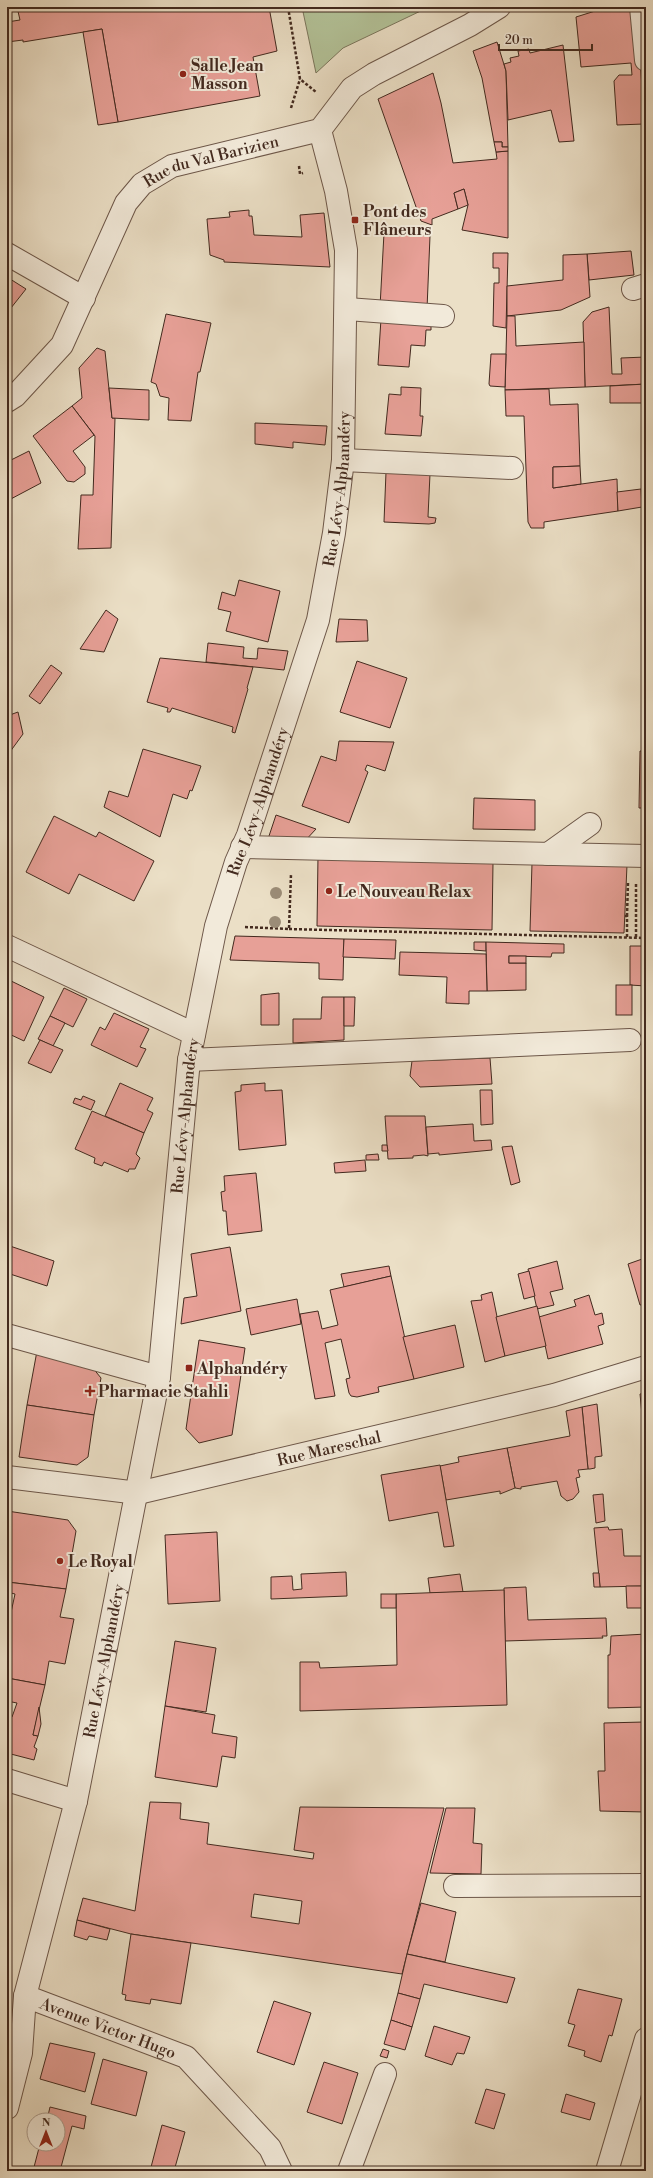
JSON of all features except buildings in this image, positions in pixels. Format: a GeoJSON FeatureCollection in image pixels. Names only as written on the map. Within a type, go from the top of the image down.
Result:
{"type":"FeatureCollection","features":[{"type":"Feature","properties":{"kind":"street"},"geometry":{"type":"LineString","coordinates":[[320,130],[352,88],[374,74],[470,25],[499,7]]}},
{"type":"Feature","properties":{"kind":"street"},"geometry":{"type":"LineString","coordinates":[[641,7],[646,60]]}},
{"type":"Feature","properties":{"kind":"street","name":"Rue du Val Barizien"},"geometry":{"type":"LineString","coordinates":[[7,401],[15,396],[62,345],[126,203],[142,184],[172,166],[320,130]]}},
{"type":"Feature","properties":{"kind":"street","name":"Rue Lévy-Alphandéry"},"geometry":{"type":"LineString","coordinates":[[7,2108],[21,2053],[16,1999],[76,1801],[138,1493],[159,1377],[189,1060],[216,926],[318,620],[334,533],[343,460],[347,310],[346,250],[336,191],[320,130]]}},
{"type":"Feature","properties":{"kind":"street"},"geometry":{"type":"LineString","coordinates":[[7,254],[84,298]]}},
{"type":"Feature","properties":{"kind":"street"},"geometry":{"type":"LineString","coordinates":[[347,310],[443,316]]}},
{"type":"Feature","properties":{"kind":"street"},"geometry":{"type":"LineString","coordinates":[[343,460],[512,468]]}},
{"type":"Feature","properties":{"kind":"street"},"geometry":{"type":"LineString","coordinates":[[548,854],[590,824]]}},
{"type":"Feature","properties":{"kind":"street"},"geometry":{"type":"LineString","coordinates":[[242,847],[548,854],[641,866]]}},
{"type":"Feature","properties":{"kind":"street"},"geometry":{"type":"LineString","coordinates":[[7,946],[194,1034]]}},
{"type":"Feature","properties":{"kind":"street"},"geometry":{"type":"LineString","coordinates":[[189,1060],[630,1040]]}},
{"type":"Feature","properties":{"kind":"street"},"geometry":{"type":"LineString","coordinates":[[7,1335],[159,1377]]}},
{"type":"Feature","properties":{"kind":"street","name":"Rue Mareschal"},"geometry":{"type":"LineString","coordinates":[[7,1478],[138,1493],[554,1395],[646,1367]]}},
{"type":"Feature","properties":{"kind":"street"},"geometry":{"type":"LineString","coordinates":[[7,1780],[76,1801]]}},
{"type":"Feature","properties":{"kind":"street"},"geometry":{"type":"LineString","coordinates":[[455,1886],[646,1884]]}},
{"type":"Feature","properties":{"kind":"street","name":"Avenue Victor Hugo"},"geometry":{"type":"LineString","coordinates":[[16,1999],[186,2057],[270,2148],[281,2171]]}},
{"type":"Feature","properties":{"kind":"street"},"geometry":{"type":"LineString","coordinates":[[607,2171],[646,2039]]}},
{"type":"Feature","properties":{"kind":"street"},"geometry":{"type":"LineString","coordinates":[[349,2171],[385,2074]]}},
{"type":"Feature","properties":{"kind":"path"},"geometry":{"type":"LineString","coordinates":[[288,7],[300,79],[319,95]]}},
{"type":"Feature","properties":{"kind":"path"},"geometry":{"type":"LineString","coordinates":[[289,929],[291,866]]}},
{"type":"Feature","properties":{"kind":"path"},"geometry":{"type":"LineString","coordinates":[[636,937],[641,866]]}},
{"type":"Feature","properties":{"kind":"path"},"geometry":{"type":"LineString","coordinates":[[627,937],[626,916],[628,875]]}},
{"type":"Feature","properties":{"kind":"path"},"geometry":{"type":"LineString","coordinates":[[216,926],[644,938],[645,879]]}},
{"type":"Feature","properties":{"kind":"green space"},"geometry":{"type":"Polygon","coordinates":[[[302,7],[429,7],[343,48],[316,73],[302,7]]]}},
{"type":"Feature","properties":{"kind":"place","name":"Salle Jean Masson"},"geometry":{"type":"Point","coordinates":[183,74]}},
{"type":"Feature","properties":{"kind":"place","name":"Pont des Flâneurs"},"geometry":{"type":"Point","coordinates":[355,220]}},
{"type":"Feature","properties":{"kind":"place","name":"Le Nouveau Relax"},"geometry":{"type":"Point","coordinates":[329,891]}},
{"type":"Feature","properties":{"kind":"place","name":"Alphandéry"},"geometry":{"type":"Point","coordinates":[189,1368]}},
{"type":"Feature","properties":{"kind":"place","name":"Pharmacie Stahli"},"geometry":{"type":"Point","coordinates":[90,1391]}},
{"type":"Feature","properties":{"kind":"place","name":"Le Royal"},"geometry":{"type":"Point","coordinates":[60,1561]}}]}
